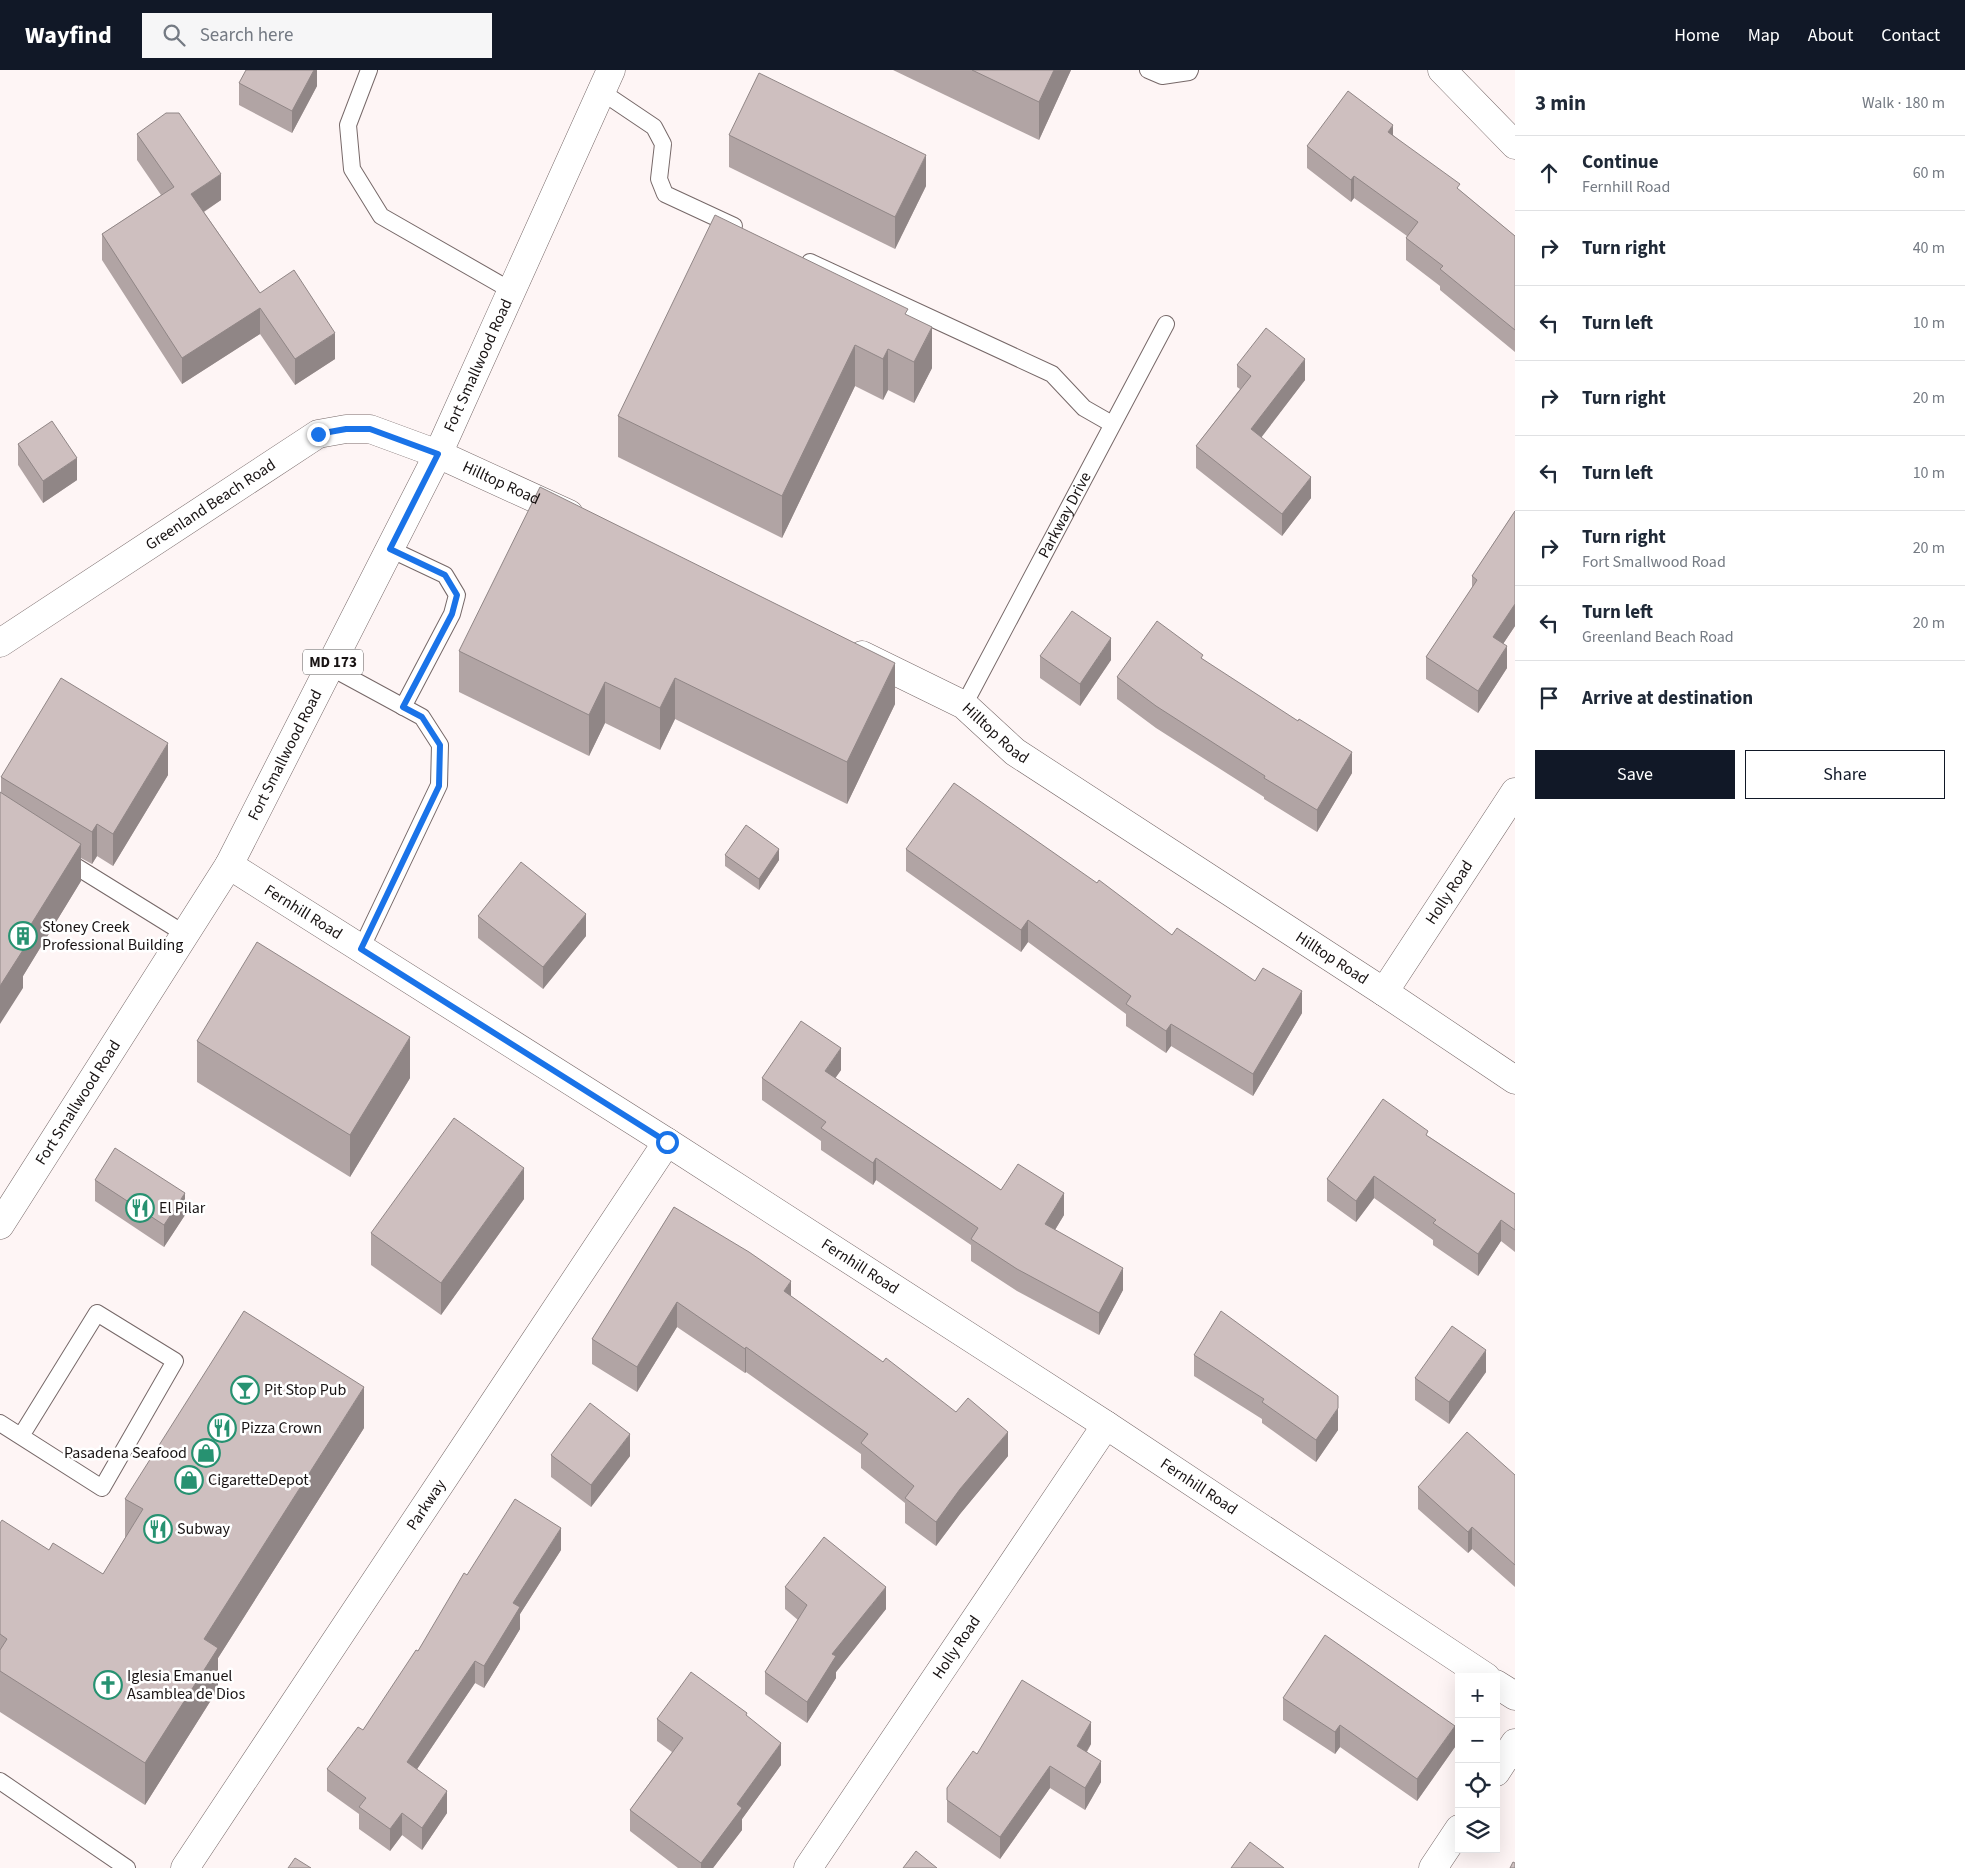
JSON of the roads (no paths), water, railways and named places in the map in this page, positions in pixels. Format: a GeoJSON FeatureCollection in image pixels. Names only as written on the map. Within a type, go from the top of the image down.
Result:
{"type":"FeatureCollection","features":[{"type":"Feature","properties":{"kind":"street"},"geometry":{"type":"LineString","coordinates":[[1442,70],[1515,145]]}},
{"type":"Feature","properties":{"kind":"street","name":"Fort Smallwood Road"},"geometry":{"type":"LineString","coordinates":[[0,1225],[229,865],[438,454],[606,81]]}},
{"type":"Feature","properties":{"kind":"street","name":"Greenland Beach Road"},"geometry":{"type":"LineString","coordinates":[[0,643],[318,434],[346,429],[370,429],[438,454]]}},
{"type":"Feature","properties":{"kind":"street","name":"Hilltop Road"},"geometry":{"type":"LineString","coordinates":[[438,454],[588,522]]}},
{"type":"Feature","properties":{"kind":"street","name":"Hilltop Road"},"geometry":{"type":"LineString","coordinates":[[842,645],[964,706],[1015,752],[1384,992],[1515,1080]]}},
{"type":"Feature","properties":{"kind":"street","name":"Holly Road"},"geometry":{"type":"LineString","coordinates":[[1384,992],[1515,792]]}},
{"type":"Feature","properties":{"kind":"street","name":"Fernhill Road"},"geometry":{"type":"LineString","coordinates":[[229,865],[667,1142],[1106,1425],[1480,1673]]}},
{"type":"Feature","properties":{"kind":"street","name":"Parkway"},"geometry":{"type":"LineString","coordinates":[[185,1868],[667,1142]]}},
{"type":"Feature","properties":{"kind":"street","name":"Holly Road"},"geometry":{"type":"LineString","coordinates":[[808,1868],[1106,1425]]}},
{"type":"Feature","properties":{"kind":"street"},"geometry":{"type":"LineString","coordinates":[[1500,1687],[1515,1696]]}},
{"type":"Feature","properties":{"kind":"street"},"geometry":{"type":"LineString","coordinates":[[1500,1766],[1515,1743]]}},
{"type":"Feature","properties":{"kind":"street"},"geometry":{"type":"LineString","coordinates":[[1433,1868],[1455,1835]]}},
{"type":"Feature","properties":{"kind":"lane"},"geometry":{"type":"LineString","coordinates":[[369,70],[348,125],[352,169],[381,216],[512,291]]}},
{"type":"Feature","properties":{"kind":"lane"},"geometry":{"type":"LineString","coordinates":[[1148,70],[1162,76],[1189,72],[1190,70]]}},
{"type":"Feature","properties":{"kind":"lane"},"geometry":{"type":"LineString","coordinates":[[606,81],[654,127],[663,144],[659,179],[664,194],[746,232]]}},
{"type":"Feature","properties":{"kind":"lane"},"geometry":{"type":"LineString","coordinates":[[800,257],[1052,374],[1084,408],[1112,424]]}},
{"type":"Feature","properties":{"kind":"lane","name":"Parkway Drive"},"geometry":{"type":"LineString","coordinates":[[964,706],[1166,324]]}},
{"type":"Feature","properties":{"kind":"lane"},"geometry":{"type":"LineString","coordinates":[[390,549],[445,575],[457,595],[452,614],[403,707]]}},
{"type":"Feature","properties":{"kind":"lane"},"geometry":{"type":"LineString","coordinates":[[330,667],[422,717],[440,745],[439,786],[361,949]]}},
{"type":"Feature","properties":{"kind":"lane"},"geometry":{"type":"LineString","coordinates":[[50,850],[185,934]]}},
{"type":"Feature","properties":{"kind":"lane"},"geometry":{"type":"LineString","coordinates":[[0,1422],[20,1436],[102,1488],[175,1361],[97,1313],[20,1436]]}},
{"type":"Feature","properties":{"kind":"lane"},"geometry":{"type":"LineString","coordinates":[[0,1781],[127,1868]]}},
{"type":"Feature","properties":{"kind":"place","name":"Stoney Creek Professional Building"},"geometry":{"type":"Point","coordinates":[23,936]}},
{"type":"Feature","properties":{"kind":"place","name":"El Pilar"},"geometry":{"type":"Point","coordinates":[140,1208]}},
{"type":"Feature","properties":{"kind":"place","name":"Pit Stop Pub"},"geometry":{"type":"Point","coordinates":[245,1390]}},
{"type":"Feature","properties":{"kind":"place","name":"Pizza Crown"},"geometry":{"type":"Point","coordinates":[222,1428]}},
{"type":"Feature","properties":{"kind":"place","name":"Pasadena Seafood"},"geometry":{"type":"Point","coordinates":[206,1453]}},
{"type":"Feature","properties":{"kind":"place","name":"CigaretteDepot"},"geometry":{"type":"Point","coordinates":[189,1480]}},
{"type":"Feature","properties":{"kind":"place","name":"Subway"},"geometry":{"type":"Point","coordinates":[158,1529]}},
{"type":"Feature","properties":{"kind":"place","name":"Iglesia Emanuel Asamblea de Dios"},"geometry":{"type":"Point","coordinates":[108,1685]}}]}
